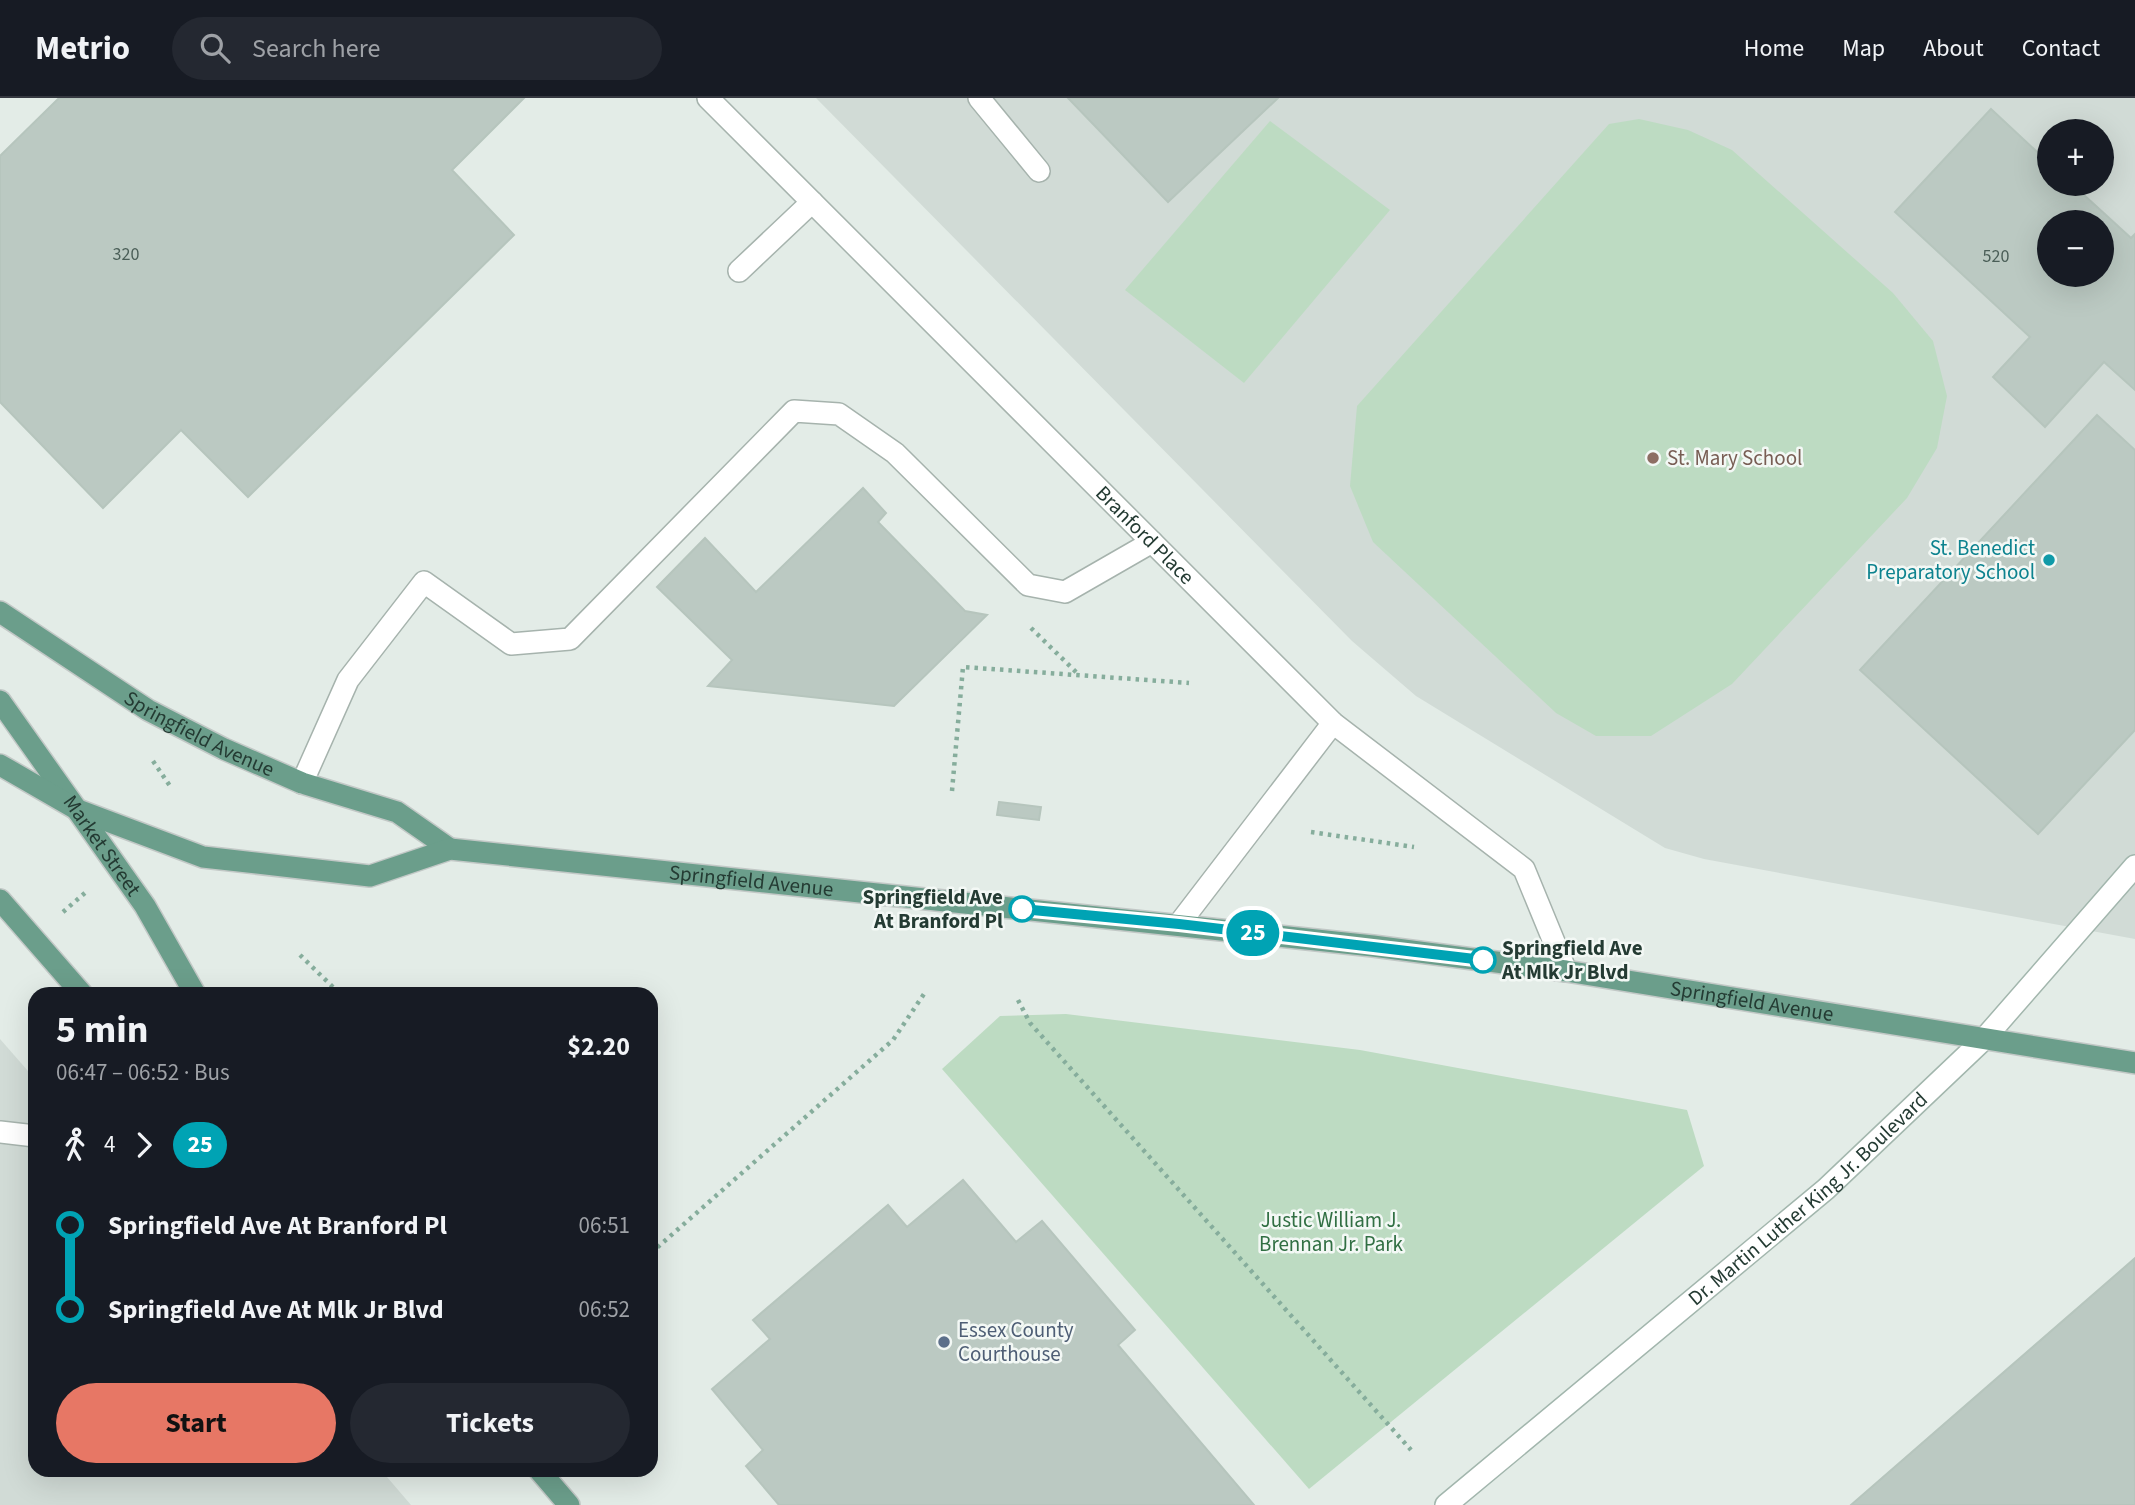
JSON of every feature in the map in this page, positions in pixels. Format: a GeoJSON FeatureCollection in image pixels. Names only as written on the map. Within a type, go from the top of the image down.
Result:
{"type":"FeatureCollection","features":[{"type":"Feature","properties":{"kind":"main road","name":"Springfield Avenue"},"geometry":{"type":"LineString","coordinates":[[0,612],[148,710],[224,749],[302,783],[397,812],[450,849]]}},
{"type":"Feature","properties":{"kind":"main road","name":"Market Street"},"geometry":{"type":"LineString","coordinates":[[0,701],[145,906],[191,987]]}},
{"type":"Feature","properties":{"kind":"main road","name":"Springfield Avenue"},"geometry":{"type":"LineString","coordinates":[[0,765],[78,810],[203,857],[370,876],[450,849],[1179,924],[1566,971],[2135,1063]]}},
{"type":"Feature","properties":{"kind":"main road"},"geometry":{"type":"LineString","coordinates":[[0,900],[76,987]]}},
{"type":"Feature","properties":{"kind":"main road"},"geometry":{"type":"LineString","coordinates":[[545,1477],[569,1505]]}},
{"type":"Feature","properties":{"kind":"street","name":"Branford Place"},"geometry":{"type":"LineString","coordinates":[[708,98],[1332,723],[1524,869],[1566,971]]}},
{"type":"Feature","properties":{"kind":"street"},"geometry":{"type":"LineString","coordinates":[[979,98],[1039,171]]}},
{"type":"Feature","properties":{"kind":"street"},"geometry":{"type":"LineString","coordinates":[[739,271],[811,202]]}},
{"type":"Feature","properties":{"kind":"street"},"geometry":{"type":"LineString","coordinates":[[302,783],[348,680],[424,582],[511,644],[570,639],[794,411],[839,414],[895,453],[1028,585],[1065,592],[1153,542]]}},
{"type":"Feature","properties":{"kind":"street"},"geometry":{"type":"LineString","coordinates":[[1179,924],[1332,723]]}},
{"type":"Feature","properties":{"kind":"street","name":"Dr. Martin Luther King Jr. Boulevard"},"geometry":{"type":"LineString","coordinates":[[1448,1503],[1826,1189],[1984,1039],[2135,866]]}},
{"type":"Feature","properties":{"kind":"street"},"geometry":{"type":"LineString","coordinates":[[0,1132],[28,1135]]}},
{"type":"Feature","properties":{"kind":"path"},"geometry":{"type":"LineString","coordinates":[[952,792],[963,667],[1189,683]]}},
{"type":"Feature","properties":{"kind":"path"},"geometry":{"type":"LineString","coordinates":[[1311,832],[1414,847]]}},
{"type":"Feature","properties":{"kind":"path"},"geometry":{"type":"LineString","coordinates":[[60,915],[88,891]]}},
{"type":"Feature","properties":{"kind":"path"},"geometry":{"type":"LineString","coordinates":[[300,955],[333,987]]}},
{"type":"Feature","properties":{"kind":"path"},"geometry":{"type":"LineString","coordinates":[[658,1247],[893,1040],[926,991]]}},
{"type":"Feature","properties":{"kind":"path"},"geometry":{"type":"LineString","coordinates":[[1018,1000],[1030,1023],[1411,1450]]}},
{"type":"Feature","properties":{"kind":"shaded area","name":"St. Mary School"},"geometry":{"type":"Polygon","coordinates":[[[816,98],[2135,98],[2135,939],[1704,859],[1665,848],[1416,696],[1352,641],[816,98]]]}},
{"type":"Feature","properties":{"kind":"shaded area"},"geometry":{"type":"Polygon","coordinates":[[[0,1039],[28,1071],[28,1477],[387,1477],[411,1505],[0,1505],[0,1039]]]}},
{"type":"Feature","properties":{"kind":"green space"},"geometry":{"type":"Polygon","coordinates":[[[1639,119],[1688,130],[1732,150],[1893,293],[1933,341],[1947,396],[1937,448],[1907,498],[1732,684],[1651,736],[1596,736],[1556,713],[1373,542],[1350,486],[1357,406],[1609,124],[1639,119]]]}},
{"type":"Feature","properties":{"kind":"green space"},"geometry":{"type":"Polygon","coordinates":[[[1270,121],[1390,210],[1244,383],[1125,290],[1270,121]]]}},
{"type":"Feature","properties":{"kind":"green space","name":"Justic William J. Brennan Jr. Park"},"geometry":{"type":"Polygon","coordinates":[[[1066,1014],[1360,1050],[1687,1110],[1704,1166],[1309,1489],[942,1069],[1000,1016],[1066,1014]]]}},
{"type":"Feature","properties":{"kind":"building"},"geometry":{"type":"Polygon","coordinates":[[[59,98],[524,98],[452,170],[514,235],[248,497],[181,430],[103,508],[0,402],[0,156],[59,98]]]}},
{"type":"Feature","properties":{"kind":"building"},"geometry":{"type":"Polygon","coordinates":[[[1068,98],[1278,98],[1168,202],[1068,98]]]}},
{"type":"Feature","properties":{"kind":"building"},"geometry":{"type":"Polygon","coordinates":[[[1991,109],[2037,152],[2037,196],[2085,196],[2100,210],[2037,210],[2037,287],[2114,287],[2114,222],[2131,238],[2135,234],[2135,390],[2104,362],[2045,427],[1993,377],[2030,337],[1895,212],[1991,109]]]}},
{"type":"Feature","properties":{"kind":"building","name":"St. Benedict Preparatory School"},"geometry":{"type":"Polygon","coordinates":[[[2097,415],[2135,450],[2135,730],[2038,834],[1860,670],[2097,415]]]}},
{"type":"Feature","properties":{"kind":"building"},"geometry":{"type":"Polygon","coordinates":[[[863,488],[886,513],[878,522],[965,611],[987,615],[894,706],[708,686],[732,660],[657,587],[705,538],[756,592],[863,488]]]}},
{"type":"Feature","properties":{"kind":"building"},"geometry":{"type":"Polygon","coordinates":[[[999,802],[1041,807],[1039,820],[997,815],[999,802]]]}},
{"type":"Feature","properties":{"kind":"building","name":"Essex County Courthouse"},"geometry":{"type":"Polygon","coordinates":[[[963,1180],[1016,1242],[1042,1221],[1135,1330],[1118,1345],[1254,1505],[779,1505],[746,1466],[763,1450],[712,1389],[770,1339],[753,1320],[888,1205],[907,1227],[963,1180]]]}},
{"type":"Feature","properties":{"kind":"building"},"geometry":{"type":"Polygon","coordinates":[[[2134,1259],[2135,1505],[1851,1505],[2134,1259]]]}},
{"type":"Feature","properties":{"kind":"bus line","name":"25"},"geometry":{"type":"LineString","coordinates":[[1022,909],[1179,924],[1483,960]]}},
{"type":"Feature","properties":{"kind":"place","name":"St. Mary School"},"geometry":{"type":"Point","coordinates":[1653,458]}},
{"type":"Feature","properties":{"kind":"place","name":"St. Benedict Preparatory School"},"geometry":{"type":"Point","coordinates":[2049,560]}},
{"type":"Feature","properties":{"kind":"place","name":"Springfield Ave At Branford Pl"},"geometry":{"type":"Point","coordinates":[1022,909]}},
{"type":"Feature","properties":{"kind":"place","name":"Springfield Ave At Mlk Jr Blvd"},"geometry":{"type":"Point","coordinates":[1483,960]}},
{"type":"Feature","properties":{"kind":"place","name":"Essex County Courthouse"},"geometry":{"type":"Point","coordinates":[944,1342]}}]}
